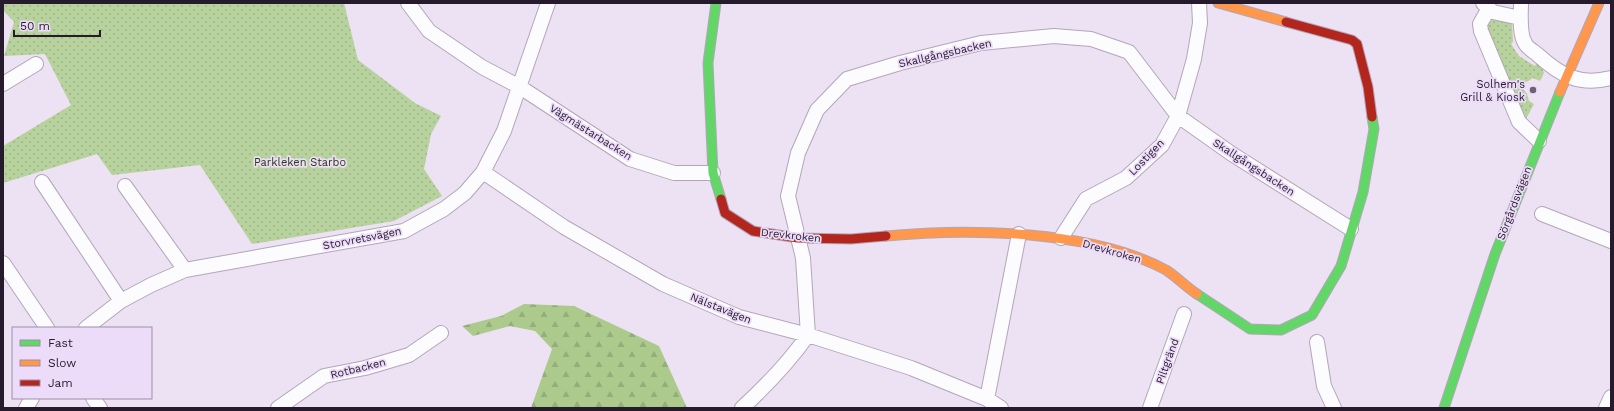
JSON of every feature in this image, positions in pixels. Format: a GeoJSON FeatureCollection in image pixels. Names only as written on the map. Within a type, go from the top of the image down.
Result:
{"type":"FeatureCollection","features":[{"type":"Feature","properties":{"kind":"street","name":"Vägmästarbacken"},"geometry":{"type":"LineString","coordinates":[[408,3],[429,31],[482,67],[520,86],[630,159],[674,173],[713,173]]}},
{"type":"Feature","properties":{"kind":"street","name":"Storvretsvägen"},"geometry":{"type":"LineString","coordinates":[[87,327],[121,301],[150,285],[185,270],[404,230],[444,209],[465,193],[483,172],[504,131],[548,3]]}},
{"type":"Feature","properties":{"kind":"street","name":"Drevkroken"},"geometry":{"type":"LineString","coordinates":[[716,3],[708,62],[713,173],[724,213],[753,231],[798,238],[850,239],[914,233],[960,231],[1061,238],[1132,255],[1167,271],[1192,291],[1250,329],[1281,330],[1312,315],[1341,266],[1363,192],[1374,129],[1368,87],[1357,44],[1352,40],[1218,3]]}},
{"type":"Feature","properties":{"kind":"street","name":"Lostigen"},"geometry":{"type":"LineString","coordinates":[[1061,238],[1086,199],[1126,178],[1162,145],[1178,116],[1194,60],[1200,22],[1200,3]]}},
{"type":"Feature","properties":{"kind":"street"},"geometry":{"type":"LineString","coordinates":[[1521,3],[1520,18],[1525,43],[1556,71],[1581,81],[1597,82],[1611,78]]}},
{"type":"Feature","properties":{"kind":"street","name":"Sörgårdsvägen"},"geometry":{"type":"LineString","coordinates":[[1444,408],[1464,343],[1511,209],[1599,3]]}},
{"type":"Feature","properties":{"kind":"street"},"geometry":{"type":"LineString","coordinates":[[1520,18],[1493,12],[1486,6],[1480,24],[1481,31],[1520,122],[1540,141]]}},
{"type":"Feature","properties":{"kind":"street","name":"Skallgångsbacken"},"geometry":{"type":"LineString","coordinates":[[808,335],[803,258],[788,196],[798,153],[817,110],[847,79],[900,63],[981,43],[1054,36],[1092,39],[1129,52],[1178,116],[1232,154],[1351,229]]}},
{"type":"Feature","properties":{"kind":"street"},"geometry":{"type":"LineString","coordinates":[[3,84],[36,64]]}},
{"type":"Feature","properties":{"kind":"street","name":"Nälstavägen"},"geometry":{"type":"LineString","coordinates":[[483,172],[564,227],[663,284],[739,317],[808,335],[911,368],[987,399],[1001,408]]}},
{"type":"Feature","properties":{"kind":"street"},"geometry":{"type":"LineString","coordinates":[[42,182],[121,301]]}},
{"type":"Feature","properties":{"kind":"street"},"geometry":{"type":"LineString","coordinates":[[125,186],[185,270]]}},
{"type":"Feature","properties":{"kind":"street"},"geometry":{"type":"LineString","coordinates":[[1542,214],[1611,241]]}},
{"type":"Feature","properties":{"kind":"street"},"geometry":{"type":"LineString","coordinates":[[987,399],[1019,234]]}},
{"type":"Feature","properties":{"kind":"street"},"geometry":{"type":"LineString","coordinates":[[3,263],[46,327]]}},
{"type":"Feature","properties":{"kind":"street","name":"Piltgränd"},"geometry":{"type":"LineString","coordinates":[[1150,408],[1184,314]]}},
{"type":"Feature","properties":{"kind":"street","name":"Rotbacken"},"geometry":{"type":"LineString","coordinates":[[278,408],[324,376],[365,368],[409,354],[441,333]]}},
{"type":"Feature","properties":{"kind":"street"},"geometry":{"type":"LineString","coordinates":[[742,408],[795,354],[808,335]]}},
{"type":"Feature","properties":{"kind":"street"},"geometry":{"type":"LineString","coordinates":[[1317,342],[1324,386],[1334,408]]}},
{"type":"Feature","properties":{"kind":"street"},"geometry":{"type":"LineString","coordinates":[[1606,408],[1611,397]]}},
{"type":"Feature","properties":{"kind":"street"},"geometry":{"type":"LineString","coordinates":[[26,408],[31,399]]}},
{"type":"Feature","properties":{"kind":"street"},"geometry":{"type":"LineString","coordinates":[[95,399],[100,408]]}},
{"type":"Feature","properties":{"kind":"green space","name":"Parkleken Starbo"},"geometry":{"type":"Polygon","coordinates":[[[3,3],[344,3],[358,60],[415,103],[441,116],[431,134],[424,169],[442,196],[394,221],[252,244],[200,165],[112,175],[97,154],[3,183],[3,146],[71,105],[45,54],[4,56],[14,22],[3,10],[3,3]]]}},
{"type":"Feature","properties":{"kind":"green space"},"geometry":{"type":"Polygon","coordinates":[[[1492,20],[1512,23],[1513,42],[1511,44],[1519,56],[1535,66],[1537,62],[1541,65],[1544,73],[1540,81],[1533,78],[1523,84],[1522,87],[1527,94],[1529,101],[1534,104],[1526,119],[1486,31],[1488,24],[1492,20]]]}},
{"type":"Feature","properties":{"kind":"green space"},"geometry":{"type":"Polygon","coordinates":[[[524,304],[574,306],[659,346],[687,408],[531,408],[552,349],[535,331],[510,326],[473,336],[462,326],[501,316],[524,304]]]}},
{"type":"Feature","properties":{"kind":"traffic: fast"},"geometry":{"type":"LineString","coordinates":[[716,3],[708,63],[713,173],[721,199]]}},
{"type":"Feature","properties":{"kind":"traffic: fast"},"geometry":{"type":"LineString","coordinates":[[1444,408],[1495,254],[1560,92]]}},
{"type":"Feature","properties":{"kind":"traffic: fast"},"geometry":{"type":"LineString","coordinates":[[1197,294],[1250,329],[1281,330],[1312,315],[1341,266],[1363,192],[1374,129],[1372,117]]}},
{"type":"Feature","properties":{"kind":"traffic: slow"},"geometry":{"type":"LineString","coordinates":[[1218,3],[1286,22]]}},
{"type":"Feature","properties":{"kind":"traffic: slow"},"geometry":{"type":"LineString","coordinates":[[1560,92],[1599,3]]}},
{"type":"Feature","properties":{"kind":"traffic: slow"},"geometry":{"type":"LineString","coordinates":[[886,236],[954,232],[1029,235],[1067,240],[1103,247],[1136,257],[1166,270],[1197,294]]}},
{"type":"Feature","properties":{"kind":"traffic: jam"},"geometry":{"type":"LineString","coordinates":[[1286,22],[1352,40],[1357,44],[1368,87],[1372,117]]}},
{"type":"Feature","properties":{"kind":"traffic: jam"},"geometry":{"type":"LineString","coordinates":[[721,199],[725,213],[753,231],[798,238],[851,239],[886,236]]}},
{"type":"Feature","properties":{"kind":"place","name":"Solhem's Grill & Kiosk"},"geometry":{"type":"Point","coordinates":[1533,90]}}]}
